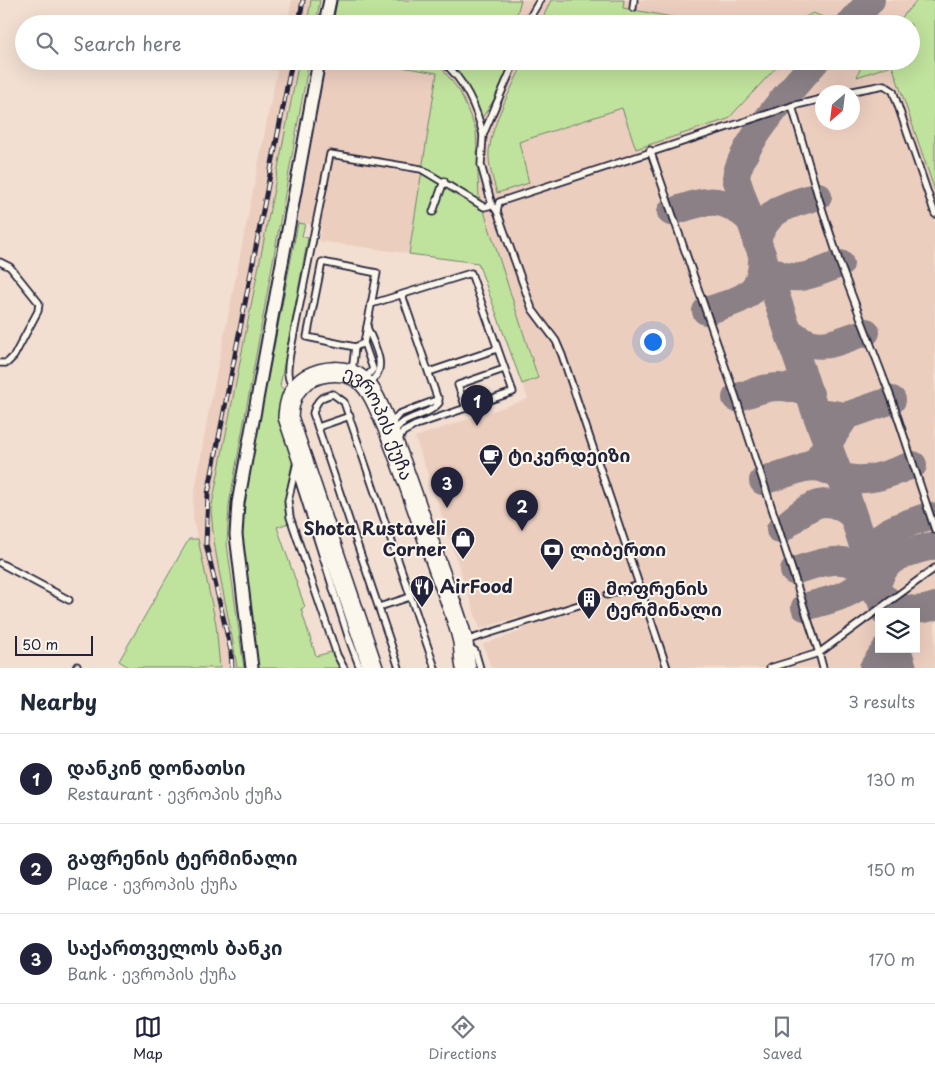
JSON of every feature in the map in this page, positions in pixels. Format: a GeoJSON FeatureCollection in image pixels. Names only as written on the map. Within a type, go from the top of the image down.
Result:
{"type":"FeatureCollection","features":[{"type":"Feature","properties":{"kind":"main road","name":"ევროპის ქუჩა"},"geometry":{"type":"LineString","coordinates":[[295,390],[314,375],[328,372],[360,380],[378,405],[392,438],[463,642],[466,668]]}},
{"type":"Feature","properties":{"kind":"main road"},"geometry":{"type":"LineString","coordinates":[[295,390],[288,402],[288,417],[373,668]]}},
{"type":"Feature","properties":{"kind":"street"},"geometry":{"type":"LineString","coordinates":[[327,15],[330,0]]}},
{"type":"Feature","properties":{"kind":"street"},"geometry":{"type":"LineString","coordinates":[[252,668],[236,536],[238,503],[316,70]]}},
{"type":"Feature","properties":{"kind":"lane"},"geometry":{"type":"LineString","coordinates":[[531,15],[540,0]]}},
{"type":"Feature","properties":{"kind":"lane"},"geometry":{"type":"LineString","coordinates":[[633,8],[634,0]]}},
{"type":"Feature","properties":{"kind":"lane"},"geometry":{"type":"LineString","coordinates":[[450,70],[467,91],[478,114],[483,135],[481,165],[492,205],[497,211],[532,309],[556,341],[562,355],[667,668]]}},
{"type":"Feature","properties":{"kind":"lane"},"geometry":{"type":"LineString","coordinates":[[483,135],[511,70]]}},
{"type":"Feature","properties":{"kind":"lane"},"geometry":{"type":"LineString","coordinates":[[860,90],[884,85],[893,91],[935,214]]}},
{"type":"Feature","properties":{"kind":"lane"},"geometry":{"type":"LineString","coordinates":[[497,211],[499,202],[650,150],[815,100]]}},
{"type":"Feature","properties":{"kind":"lane"},"geometry":{"type":"LineString","coordinates":[[792,106],[840,264],[892,400],[935,530]]}},
{"type":"Feature","properties":{"kind":"lane"},"geometry":{"type":"LineString","coordinates":[[650,150],[736,398],[824,668]]}},
{"type":"Feature","properties":{"kind":"lane"},"geometry":{"type":"LineString","coordinates":[[295,390],[289,382],[290,353],[330,154],[421,169],[444,181],[484,207],[492,205]]}},
{"type":"Feature","properties":{"kind":"lane"},"geometry":{"type":"LineString","coordinates":[[433,212],[444,181]]}},
{"type":"Feature","properties":{"kind":"lane"},"geometry":{"type":"LineString","coordinates":[[0,262],[10,267],[39,303],[38,311],[14,356],[7,363],[0,363]]}},
{"type":"Feature","properties":{"kind":"lane"},"geometry":{"type":"LineString","coordinates":[[360,380],[373,369],[364,343],[377,273],[322,262],[307,337],[355,348],[364,343]]}},
{"type":"Feature","properties":{"kind":"lane"},"geometry":{"type":"LineString","coordinates":[[371,304],[471,273],[513,392],[409,428],[399,438],[392,438]]}},
{"type":"Feature","properties":{"kind":"lane"},"geometry":{"type":"LineString","coordinates":[[392,438],[402,422],[433,410],[439,403],[402,295]]}},
{"type":"Feature","properties":{"kind":"lane"},"geometry":{"type":"LineString","coordinates":[[360,380],[378,377],[380,366],[367,327]]}},
{"type":"Feature","properties":{"kind":"lane"},"geometry":{"type":"LineString","coordinates":[[355,348],[354,364],[360,380]]}},
{"type":"Feature","properties":{"kind":"lane"},"geometry":{"type":"LineString","coordinates":[[429,372],[498,349]]}},
{"type":"Feature","properties":{"kind":"lane"},"geometry":{"type":"LineString","coordinates":[[466,408],[458,385],[504,369]]}},
{"type":"Feature","properties":{"kind":"lane"},"geometry":{"type":"LineString","coordinates":[[399,668],[318,427],[314,413],[316,403],[321,397],[333,394],[344,402],[350,416],[435,668]]}},
{"type":"Feature","properties":{"kind":"lane"},"geometry":{"type":"LineString","coordinates":[[392,438],[399,414],[439,399]]}},
{"type":"Feature","properties":{"kind":"lane"},"geometry":{"type":"LineString","coordinates":[[318,427],[350,416]]}},
{"type":"Feature","properties":{"kind":"lane"},"geometry":{"type":"LineString","coordinates":[[299,451],[296,472],[288,501],[290,517],[337,655],[344,668]]}},
{"type":"Feature","properties":{"kind":"lane"},"geometry":{"type":"LineString","coordinates":[[296,472],[360,668]]}},
{"type":"Feature","properties":{"kind":"lane"},"geometry":{"type":"LineString","coordinates":[[0,563],[69,600]]}},
{"type":"Feature","properties":{"kind":"lane"},"geometry":{"type":"LineString","coordinates":[[770,668],[819,653],[935,568]]}},
{"type":"Feature","properties":{"kind":"lane"},"geometry":{"type":"LineString","coordinates":[[607,596],[640,585]]}},
{"type":"Feature","properties":{"kind":"lane"},"geometry":{"type":"LineString","coordinates":[[379,607],[410,596]]}},
{"type":"Feature","properties":{"kind":"lane"},"geometry":{"type":"LineString","coordinates":[[463,642],[588,602]]}},
{"type":"Feature","properties":{"kind":"lane"},"geometry":{"type":"LineString","coordinates":[[463,642],[475,651],[480,668]]}},
{"type":"Feature","properties":{"kind":"shaded area"},"geometry":{"type":"Polygon","coordinates":[[[292,0],[311,0],[308,15],[289,15],[292,0]]]}},
{"type":"Feature","properties":{"kind":"shaded area"},"geometry":{"type":"Polygon","coordinates":[[[337,0],[935,0],[935,668],[491,668],[483,644],[522,631],[518,617],[480,629],[415,437],[528,399],[478,263],[319,241],[322,226],[298,223],[324,70],[920,70],[920,15],[334,15],[337,0]]]}},
{"type":"Feature","properties":{"kind":"shaded area"},"geometry":{"type":"Polygon","coordinates":[[[277,70],[297,70],[211,510],[237,668],[220,668],[216,624],[193,519],[193,502],[208,415],[277,70]]]}},
{"type":"Feature","properties":{"kind":"green space"},"geometry":{"type":"Polygon","coordinates":[[[311,0],[320,0],[318,15],[308,15],[311,0]]]}},
{"type":"Feature","properties":{"kind":"green space"},"geometry":{"type":"Polygon","coordinates":[[[337,0],[521,0],[517,15],[334,15],[337,0]]]}},
{"type":"Feature","properties":{"kind":"green space"},"geometry":{"type":"Polygon","coordinates":[[[551,0],[624,0],[623,8],[661,15],[544,15],[551,0]]]}},
{"type":"Feature","properties":{"kind":"green space"},"geometry":{"type":"Polygon","coordinates":[[[917,0],[935,0],[935,191],[894,70],[920,70],[920,15],[904,15],[917,0]]]}},
{"type":"Feature","properties":{"kind":"green space"},"geometry":{"type":"Polygon","coordinates":[[[297,70],[307,70],[229,505],[227,544],[244,668],[237,668],[215,550],[211,510],[297,70]]]}},
{"type":"Feature","properties":{"kind":"green space"},"geometry":{"type":"Polygon","coordinates":[[[419,70],[443,70],[460,92],[476,130],[479,196],[538,378],[522,384],[478,263],[409,254],[437,73],[419,70]]]}},
{"type":"Feature","properties":{"kind":"green space"},"geometry":{"type":"Polygon","coordinates":[[[453,70],[508,70],[499,92],[482,118],[465,86],[453,70]]]}},
{"type":"Feature","properties":{"kind":"green space"},"geometry":{"type":"Polygon","coordinates":[[[520,70],[774,70],[728,119],[636,149],[622,108],[519,142],[529,183],[497,193],[489,162],[489,151],[494,128],[520,70]]]}},
{"type":"Feature","properties":{"kind":"green space"},"geometry":{"type":"Polygon","coordinates":[[[860,70],[877,70],[857,77],[860,70]]]}},
{"type":"Feature","properties":{"kind":"green space"},"geometry":{"type":"Polygon","coordinates":[[[298,223],[305,224],[302,236],[308,238],[280,386],[287,393],[293,458],[284,506],[289,523],[277,527],[305,607],[301,609],[316,656],[331,652],[340,668],[256,668],[242,546],[243,505],[298,223]]]}},
{"type":"Feature","properties":{"kind":"green space"},"geometry":{"type":"Polygon","coordinates":[[[189,539],[198,539],[216,624],[220,668],[130,668],[119,661],[189,539]]]}},
{"type":"Feature","properties":{"kind":"taxiway"},"geometry":{"type":"LineString","coordinates":[[858,15],[871,0]]}},
{"type":"Feature","properties":{"kind":"taxiway"},"geometry":{"type":"LineString","coordinates":[[808,70],[757,133],[747,149],[736,178],[884,608]]}},
{"type":"Feature","properties":{"kind":"taxiway"},"geometry":{"type":"LineString","coordinates":[[756,241],[761,230],[773,214],[788,206],[818,196]]}},
{"type":"Feature","properties":{"kind":"taxiway"},"geometry":{"type":"LineString","coordinates":[[671,212],[693,205],[721,202],[730,205],[749,219]]}},
{"type":"Feature","properties":{"kind":"taxiway"},"geometry":{"type":"LineString","coordinates":[[706,311],[729,304],[747,295],[759,280],[762,269],[762,255]]}},
{"type":"Feature","properties":{"kind":"taxiway"},"geometry":{"type":"LineString","coordinates":[[767,268],[786,276],[795,277],[812,274],[840,264]]}},
{"type":"Feature","properties":{"kind":"taxiway"},"geometry":{"type":"LineString","coordinates":[[788,330],[798,338],[817,345],[835,343],[866,332]]}},
{"type":"Feature","properties":{"kind":"taxiway"},"geometry":{"type":"LineString","coordinates":[[736,398],[773,387],[790,388],[810,394]]}},
{"type":"Feature","properties":{"kind":"taxiway"},"geometry":{"type":"LineString","coordinates":[[827,413],[846,416],[892,400]]}},
{"type":"Feature","properties":{"kind":"taxiway"},"geometry":{"type":"LineString","coordinates":[[763,481],[804,468],[817,460],[846,416]]}},
{"type":"Feature","properties":{"kind":"taxiway"},"geometry":{"type":"LineString","coordinates":[[804,468],[818,467],[842,477],[865,479],[881,476],[913,465]]}},
{"type":"Feature","properties":{"kind":"taxiway"},"geometry":{"type":"LineString","coordinates":[[780,530],[806,510],[814,505],[823,503],[841,507],[852,515]]}},
{"type":"Feature","properties":{"kind":"taxiway"},"geometry":{"type":"LineString","coordinates":[[866,560],[870,550],[883,535],[900,526],[929,516]]}},
{"type":"Feature","properties":{"kind":"taxiway"},"geometry":{"type":"LineString","coordinates":[[935,545],[904,554],[889,563],[883,570],[876,592],[890,602],[904,608],[918,610],[935,606]]}},
{"type":"Feature","properties":{"kind":"taxiway"},"geometry":{"type":"LineString","coordinates":[[794,571],[815,564],[844,561],[853,563],[871,576]]}},
{"type":"Feature","properties":{"kind":"taxiway"},"geometry":{"type":"LineString","coordinates":[[805,607],[834,599],[853,590],[866,576],[868,567]]}},
{"type":"Feature","properties":{"kind":"taxiway"},"geometry":{"type":"LineString","coordinates":[[873,668],[883,653]]}},
{"type":"Feature","properties":{"kind":"taxiway"},"geometry":{"type":"LineString","coordinates":[[898,653],[903,668]]}},
{"type":"Feature","properties":{"kind":"railway"},"geometry":{"type":"LineString","coordinates":[[300,15],[303,0]]}},
{"type":"Feature","properties":{"kind":"railway"},"geometry":{"type":"LineString","coordinates":[[232,668],[231,651],[206,544],[208,494],[290,70]]}},
{"type":"Feature","properties":{"kind":"place","name":"დანკინ დონათსი"},"geometry":{"type":"Point","coordinates":[477,426]}},
{"type":"Feature","properties":{"kind":"place","name":"ტიკერდეიზი"},"geometry":{"type":"Point","coordinates":[491,477]}},
{"type":"Feature","properties":{"kind":"place","name":"საქართველოს ბანკი"},"geometry":{"type":"Point","coordinates":[447,508]}},
{"type":"Feature","properties":{"kind":"place","name":"გაფრენის ტერმინალი"},"geometry":{"type":"Point","coordinates":[522,531]}},
{"type":"Feature","properties":{"kind":"place","name":"Shota Rustaveli Corner"},"geometry":{"type":"Point","coordinates":[463,560]}},
{"type":"Feature","properties":{"kind":"place","name":"ლიბერთი"},"geometry":{"type":"Point","coordinates":[552,571]}},
{"type":"Feature","properties":{"kind":"place","name":"AirFood"},"geometry":{"type":"Point","coordinates":[422,608]}},
{"type":"Feature","properties":{"kind":"place","name":"მოფრენის ტერმინალი"},"geometry":{"type":"Point","coordinates":[589,620]}}]}
